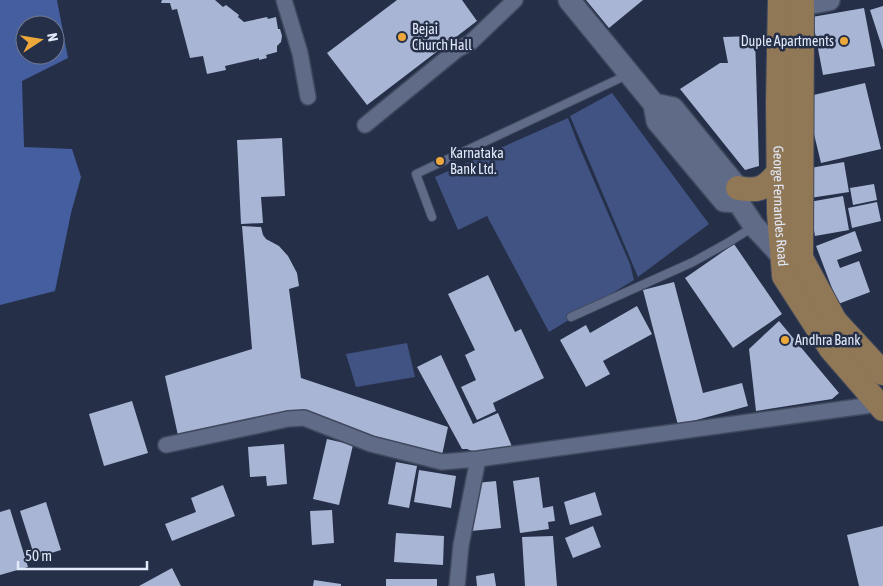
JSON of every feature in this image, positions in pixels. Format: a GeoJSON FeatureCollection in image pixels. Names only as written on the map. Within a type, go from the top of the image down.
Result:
{"type":"FeatureCollection","features":[{"type":"Feature","properties":{"kind":"main road","name":"George Fernandes Road"},"geometry":{"type":"LineString","coordinates":[[791,3],[779,172],[779,213],[784,276],[831,349],[881,407]]}},
{"type":"Feature","properties":{"kind":"main road","name":"George Fernandes Road"},"geometry":{"type":"LineString","coordinates":[[791,3],[801,258],[835,321],[883,374]]}},
{"type":"Feature","properties":{"kind":"main road"},"geometry":{"type":"LineString","coordinates":[[738,195],[748,190],[759,189],[770,182],[779,172]]}},
{"type":"Feature","properties":{"kind":"street"},"geometry":{"type":"LineString","coordinates":[[284,0],[300,53],[308,96]]}},
{"type":"Feature","properties":{"kind":"street"},"geometry":{"type":"LineString","coordinates":[[365,125],[458,49],[470,43],[515,0]]}},
{"type":"Feature","properties":{"kind":"street"},"geometry":{"type":"LineString","coordinates":[[569,0],[654,104],[673,108],[738,195],[754,226],[782,256],[806,266]]}},
{"type":"Feature","properties":{"kind":"street"},"geometry":{"type":"LineString","coordinates":[[791,3],[829,0]]}},
{"type":"Feature","properties":{"kind":"street"},"geometry":{"type":"LineString","coordinates":[[166,445],[288,419],[304,418],[371,444],[442,462],[881,407]]}},
{"type":"Feature","properties":{"kind":"street"},"geometry":{"type":"LineString","coordinates":[[457,586],[461,545],[478,459]]}},
{"type":"Feature","properties":{"kind":"lane"},"geometry":{"type":"LineString","coordinates":[[432,216],[416,174],[629,74]]}},
{"type":"Feature","properties":{"kind":"lane"},"geometry":{"type":"LineString","coordinates":[[571,317],[693,262],[754,226]]}},
{"type":"Feature","properties":{"kind":"shaded area"},"geometry":{"type":"Polygon","coordinates":[[[0,0],[57,0],[60,15],[15,15],[15,65],[54,65],[22,81],[24,147],[72,149],[81,177],[71,213],[55,291],[0,305],[0,0]]]}},
{"type":"Feature","properties":{"kind":"shaded area"},"geometry":{"type":"Polygon","coordinates":[[[65,42],[68,58],[65,60],[65,42]]]}},
{"type":"Feature","properties":{"kind":"shaded area"},"geometry":{"type":"Polygon","coordinates":[[[612,93],[709,224],[638,277],[570,116],[612,93]]]}},
{"type":"Feature","properties":{"kind":"shaded area"},"geometry":{"type":"Polygon","coordinates":[[[568,118],[630,264],[634,280],[549,332],[487,216],[458,230],[435,177],[568,118]]]}},
{"type":"Feature","properties":{"kind":"shaded area"},"geometry":{"type":"Polygon","coordinates":[[[407,343],[415,377],[356,387],[346,354],[407,343]]]}},
{"type":"Feature","properties":{"kind":"building"},"geometry":{"type":"Polygon","coordinates":[[[162,0],[215,0],[223,7],[226,5],[239,15],[238,17],[244,22],[276,17],[278,29],[280,29],[282,36],[281,42],[277,46],[277,52],[266,55],[267,58],[225,66],[226,70],[207,74],[203,56],[190,58],[177,9],[172,10],[170,3],[161,3],[162,0]]]}},
{"type":"Feature","properties":{"kind":"building","name":"Bejai Church Hall"},"geometry":{"type":"Polygon","coordinates":[[[397,0],[462,0],[477,21],[367,105],[327,53],[397,0]]]}},
{"type":"Feature","properties":{"kind":"building"},"geometry":{"type":"Polygon","coordinates":[[[586,0],[643,0],[609,28],[586,0]]]}},
{"type":"Feature","properties":{"kind":"building"},"geometry":{"type":"Polygon","coordinates":[[[883,6],[883,50],[870,10],[883,6]]]}},
{"type":"Feature","properties":{"kind":"building","name":"Duple Apartments"},"geometry":{"type":"Polygon","coordinates":[[[864,8],[875,66],[823,75],[812,17],[864,8]]]}},
{"type":"Feature","properties":{"kind":"building"},"geometry":{"type":"Polygon","coordinates":[[[755,36],[759,166],[745,170],[680,89],[720,63],[728,63],[723,37],[755,36]]]}},
{"type":"Feature","properties":{"kind":"building"},"geometry":{"type":"Polygon","coordinates":[[[865,83],[881,149],[821,163],[805,97],[865,83]]]}},
{"type":"Feature","properties":{"kind":"building"},"geometry":{"type":"Polygon","coordinates":[[[282,138],[285,196],[261,197],[263,223],[241,224],[237,140],[282,138]]]}},
{"type":"Feature","properties":{"kind":"building"},"geometry":{"type":"Polygon","coordinates":[[[844,162],[849,192],[810,198],[805,169],[844,162]]]}},
{"type":"Feature","properties":{"kind":"building"},"geometry":{"type":"Polygon","coordinates":[[[874,184],[877,200],[853,205],[850,188],[874,184]]]}},
{"type":"Feature","properties":{"kind":"building"},"geometry":{"type":"Polygon","coordinates":[[[843,196],[849,230],[815,236],[809,202],[843,196]]]}},
{"type":"Feature","properties":{"kind":"building"},"geometry":{"type":"Polygon","coordinates":[[[877,202],[881,221],[852,228],[848,208],[877,202]]]}},
{"type":"Feature","properties":{"kind":"building"},"geometry":{"type":"Polygon","coordinates":[[[242,226],[261,227],[266,239],[279,246],[288,256],[297,273],[299,286],[289,289],[301,378],[448,427],[441,460],[301,415],[179,440],[165,376],[252,349],[242,226]]]}},
{"type":"Feature","properties":{"kind":"building"},"geometry":{"type":"Polygon","coordinates":[[[855,231],[862,251],[837,260],[840,268],[859,261],[870,292],[838,304],[816,246],[855,231]]]}},
{"type":"Feature","properties":{"kind":"building"},"geometry":{"type":"Polygon","coordinates":[[[734,244],[782,314],[733,348],[685,278],[734,244]]]}},
{"type":"Feature","properties":{"kind":"building"},"geometry":{"type":"Polygon","coordinates":[[[488,275],[515,332],[521,329],[544,378],[493,403],[496,411],[477,420],[461,387],[476,380],[465,355],[475,350],[448,294],[488,275]]]}},
{"type":"Feature","properties":{"kind":"building"},"geometry":{"type":"Polygon","coordinates":[[[674,282],[703,393],[742,383],[748,406],[678,425],[643,290],[674,282]]]}},
{"type":"Feature","properties":{"kind":"building"},"geometry":{"type":"Polygon","coordinates":[[[637,306],[652,334],[603,361],[610,374],[586,387],[560,340],[586,325],[590,333],[637,306]]]}},
{"type":"Feature","properties":{"kind":"building"},"geometry":{"type":"Polygon","coordinates":[[[779,321],[839,393],[832,399],[756,411],[749,349],[779,321]]]}},
{"type":"Feature","properties":{"kind":"building"},"geometry":{"type":"Polygon","coordinates":[[[441,355],[473,424],[498,413],[513,449],[481,455],[467,449],[462,449],[417,367],[441,355]]]}},
{"type":"Feature","properties":{"kind":"building"},"geometry":{"type":"Polygon","coordinates":[[[132,401],[148,453],[104,466],[89,414],[132,401]]]}},
{"type":"Feature","properties":{"kind":"building"},"geometry":{"type":"Polygon","coordinates":[[[327,439],[353,445],[339,505],[313,499],[327,439]]]}},
{"type":"Feature","properties":{"kind":"building"},"geometry":{"type":"Polygon","coordinates":[[[284,444],[287,484],[267,486],[266,476],[250,477],[248,447],[284,444]]]}},
{"type":"Feature","properties":{"kind":"building"},"geometry":{"type":"Polygon","coordinates":[[[396,462],[417,466],[409,508],[388,504],[396,462]]]}},
{"type":"Feature","properties":{"kind":"building"},"geometry":{"type":"Polygon","coordinates":[[[419,470],[456,476],[451,508],[414,502],[419,470]]]}},
{"type":"Feature","properties":{"kind":"building"},"geometry":{"type":"Polygon","coordinates":[[[539,477],[543,508],[553,506],[555,521],[548,522],[549,529],[520,533],[513,481],[539,477]]]}},
{"type":"Feature","properties":{"kind":"building"},"geometry":{"type":"Polygon","coordinates":[[[496,481],[501,528],[471,531],[466,484],[496,481]]]}},
{"type":"Feature","properties":{"kind":"building"},"geometry":{"type":"Polygon","coordinates":[[[223,485],[235,516],[172,541],[165,524],[196,512],[191,498],[223,485]]]}},
{"type":"Feature","properties":{"kind":"building"},"geometry":{"type":"Polygon","coordinates":[[[595,492],[602,515],[570,525],[564,502],[595,492]]]}},
{"type":"Feature","properties":{"kind":"building"},"geometry":{"type":"Polygon","coordinates":[[[46,502],[61,550],[35,558],[20,511],[46,502]]]}},
{"type":"Feature","properties":{"kind":"building"},"geometry":{"type":"Polygon","coordinates":[[[10,509],[28,567],[0,575],[0,512],[10,509]]]}},
{"type":"Feature","properties":{"kind":"building"},"geometry":{"type":"Polygon","coordinates":[[[332,510],[334,543],[312,545],[310,511],[332,510]]]}},
{"type":"Feature","properties":{"kind":"building"},"geometry":{"type":"Polygon","coordinates":[[[593,526],[601,547],[573,558],[565,538],[593,526]]]}},
{"type":"Feature","properties":{"kind":"building"},"geometry":{"type":"Polygon","coordinates":[[[883,526],[883,586],[859,586],[847,535],[883,526]]]}},
{"type":"Feature","properties":{"kind":"building"},"geometry":{"type":"Polygon","coordinates":[[[396,533],[444,536],[443,565],[394,562],[396,533]]]}},
{"type":"Feature","properties":{"kind":"building"},"geometry":{"type":"Polygon","coordinates":[[[553,536],[557,586],[525,586],[522,537],[553,536]]]}},
{"type":"Feature","properties":{"kind":"building"},"geometry":{"type":"Polygon","coordinates":[[[172,568],[181,586],[139,586],[172,568]]]}},
{"type":"Feature","properties":{"kind":"building"},"geometry":{"type":"Polygon","coordinates":[[[494,573],[496,586],[477,586],[476,576],[494,573]]]}},
{"type":"Feature","properties":{"kind":"building"},"geometry":{"type":"Polygon","coordinates":[[[386,579],[437,579],[437,586],[386,586],[386,579]]]}},
{"type":"Feature","properties":{"kind":"building"},"geometry":{"type":"Polygon","coordinates":[[[314,580],[341,584],[341,586],[313,586],[314,580]]]}},
{"type":"Feature","properties":{"kind":"place","name":"Bejai Church Hall"},"geometry":{"type":"Point","coordinates":[402,37]}},
{"type":"Feature","properties":{"kind":"place","name":"Duple Apartments"},"geometry":{"type":"Point","coordinates":[844,41]}},
{"type":"Feature","properties":{"kind":"place","name":"Karnataka Bank Ltd."},"geometry":{"type":"Point","coordinates":[440,161]}},
{"type":"Feature","properties":{"kind":"place","name":"Andhra Bank"},"geometry":{"type":"Point","coordinates":[785,340]}}]}
